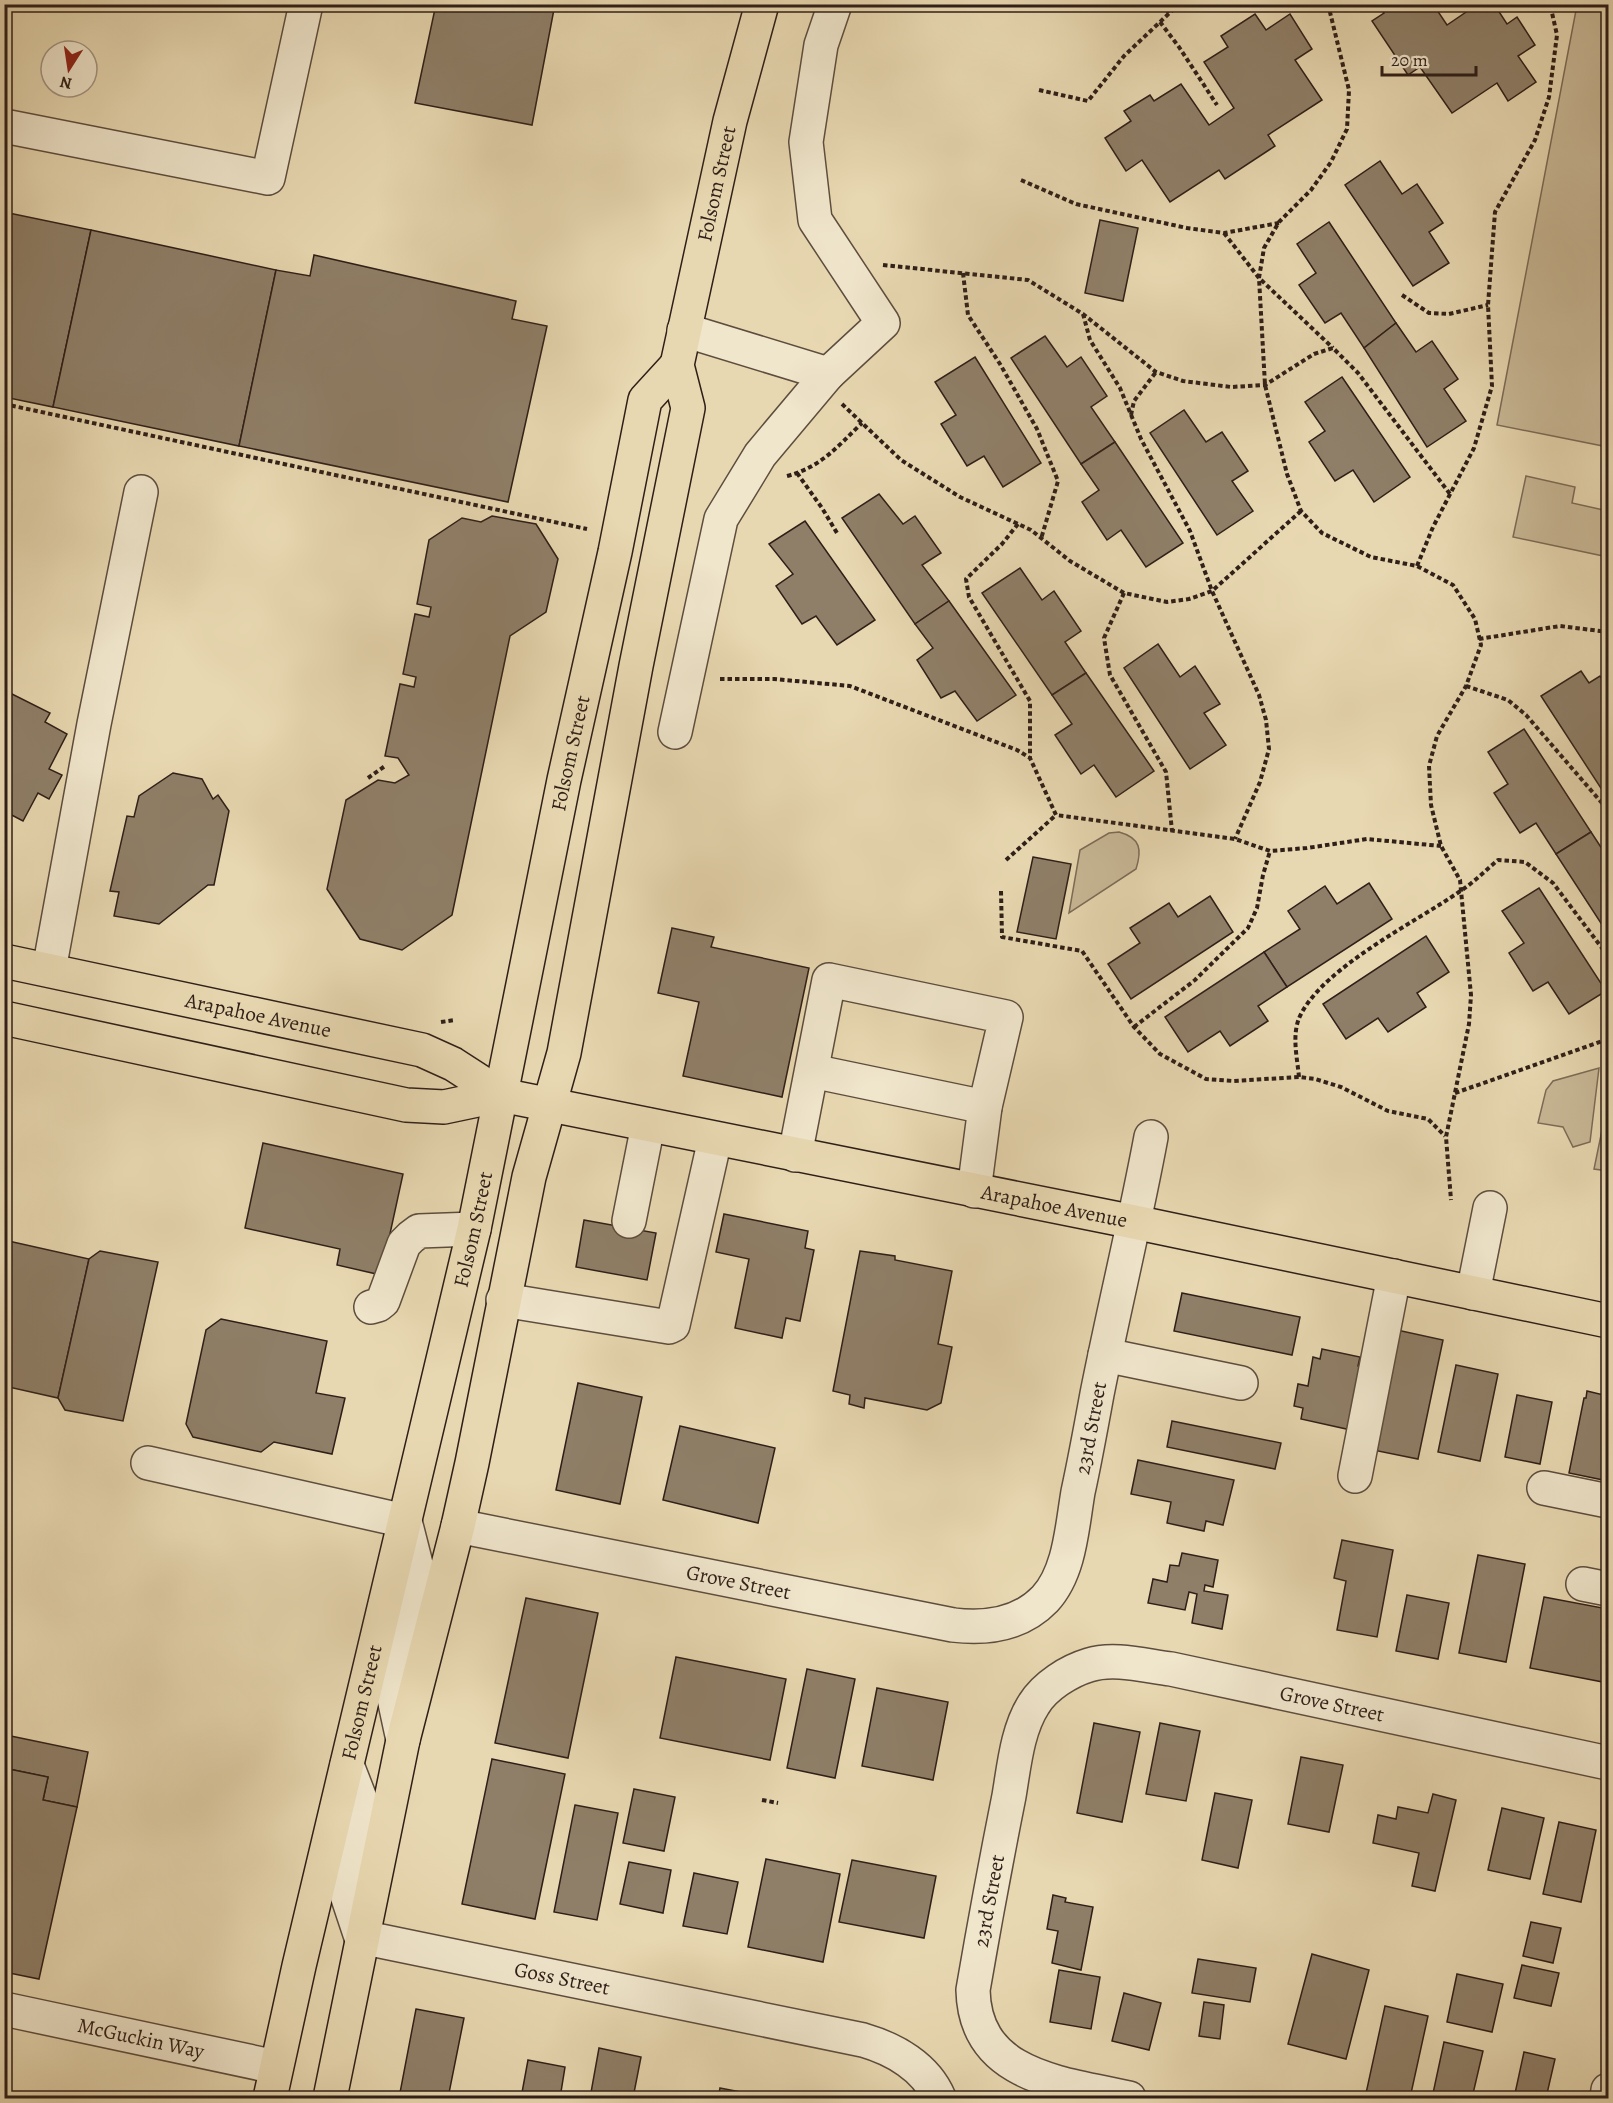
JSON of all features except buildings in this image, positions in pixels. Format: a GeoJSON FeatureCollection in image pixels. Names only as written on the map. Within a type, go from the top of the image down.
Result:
{"type":"FeatureCollection","features":[{"type":"Feature","properties":{"kind":"main road","name":"Folsom Street"},"geometry":{"type":"LineString","coordinates":[[330,2098],[403,1740],[458,1526],[529,1178],[564,1053],[636,666],[688,408],[677,365],[730,121],[762,4]]}},
{"type":"Feature","properties":{"kind":"main road","name":"Folsom Street"},"geometry":{"type":"LineString","coordinates":[[270,2098],[474,1229],[564,780],[615,552],[645,400],[677,365]]}},
{"type":"Feature","properties":{"kind":"main road","name":"Arapahoe Avenue"},"geometry":{"type":"LineString","coordinates":[[4,961],[422,1050],[453,1064],[501,1095],[549,1106],[1134,1222],[1608,1321]]}},
{"type":"Feature","properties":{"kind":"main road","name":"Arapahoe Avenue"},"geometry":{"type":"LineString","coordinates":[[4,1018],[406,1105],[444,1107],[501,1095]]}},
{"type":"Feature","properties":{"kind":"street"},"geometry":{"type":"LineString","coordinates":[[4,126],[268,178],[306,4]]}},
{"type":"Feature","properties":{"kind":"street"},"geometry":{"type":"LineString","coordinates":[[675,732],[722,519],[760,455],[824,378],[883,323],[815,220],[806,141],[821,45],[836,4]]}},
{"type":"Feature","properties":{"kind":"street"},"geometry":{"type":"LineString","coordinates":[[684,330],[824,378]]}},
{"type":"Feature","properties":{"kind":"street"},"geometry":{"type":"LineString","coordinates":[[49,970],[94,724],[141,492]]}},
{"type":"Feature","properties":{"kind":"street"},"geometry":{"type":"LineString","coordinates":[[795,1155],[830,980],[1006,1017],[985,1107],[974,1191]]}},
{"type":"Feature","properties":{"kind":"street"},"geometry":{"type":"LineString","coordinates":[[812,1071],[985,1107]]}},
{"type":"Feature","properties":{"kind":"street"},"geometry":{"type":"LineString","coordinates":[[629,1221],[648,1125]]}},
{"type":"Feature","properties":{"kind":"street","name":"23rd Street"},"geometry":{"type":"LineString","coordinates":[[1020,1618],[1044,1600],[1058,1581],[1067,1552],[1105,1355],[1151,1137]]}},
{"type":"Feature","properties":{"kind":"street"},"geometry":{"type":"LineString","coordinates":[[503,1300],[669,1327],[675,1322],[715,1139]]}},
{"type":"Feature","properties":{"kind":"street"},"geometry":{"type":"LineString","coordinates":[[1473,1293],[1490,1208]]}},
{"type":"Feature","properties":{"kind":"street"},"geometry":{"type":"LineString","coordinates":[[372,1307],[383,1301],[404,1244],[411,1237],[419,1232],[474,1229]]}},
{"type":"Feature","properties":{"kind":"street"},"geometry":{"type":"LineString","coordinates":[[1355,1476],[1394,1276]]}},
{"type":"Feature","properties":{"kind":"street"},"geometry":{"type":"LineString","coordinates":[[1105,1355],[1241,1383]]}},
{"type":"Feature","properties":{"kind":"street"},"geometry":{"type":"LineString","coordinates":[[148,1463],[405,1521],[417,1568],[392,1689],[403,1740]]}},
{"type":"Feature","properties":{"kind":"street"},"geometry":{"type":"LineString","coordinates":[[1544,1488],[1608,1502]]}},
{"type":"Feature","properties":{"kind":"street","name":"Grove Street"},"geometry":{"type":"LineString","coordinates":[[458,1526],[953,1626],[982,1628],[1020,1618]]}},
{"type":"Feature","properties":{"kind":"street","name":"Grove Street"},"geometry":{"type":"LineString","coordinates":[[1058,1682],[1071,1673],[1099,1663],[1121,1663],[1171,1669],[1608,1763]]}},
{"type":"Feature","properties":{"kind":"street","name":"23rd Street"},"geometry":{"type":"LineString","coordinates":[[1058,1682],[1044,1691],[1034,1704],[1023,1730],[973,1990],[973,2001],[980,2027],[999,2055],[1014,2067],[1035,2076],[1129,2098]]}},
{"type":"Feature","properties":{"kind":"street"},"geometry":{"type":"LineString","coordinates":[[347,1765],[363,1806],[347,1895],[362,1937]]}},
{"type":"Feature","properties":{"kind":"street","name":"Goss Street"},"geometry":{"type":"LineString","coordinates":[[362,1937],[863,2040],[885,2046],[903,2057],[918,2068],[932,2088]]}},
{"type":"Feature","properties":{"kind":"street","name":"McGuckin Way"},"geometry":{"type":"LineString","coordinates":[[4,2009],[276,2067]]}},
{"type":"Feature","properties":{"kind":"street"},"geometry":{"type":"LineString","coordinates":[[1607,2098],[1608,2090]]}},
{"type":"Feature","properties":{"kind":"path"},"geometry":{"type":"LineString","coordinates":[[1162,4],[1169,13]]}},
{"type":"Feature","properties":{"kind":"path"},"geometry":{"type":"LineString","coordinates":[[1039,90],[1088,101],[1124,56],[1179,4]]}},
{"type":"Feature","properties":{"kind":"path"},"geometry":{"type":"LineString","coordinates":[[1328,4],[1349,90],[1347,129],[1331,162],[1311,190],[1279,222],[1264,248],[1259,278],[1265,385],[1287,474],[1301,511],[1322,533],[1371,557],[1417,566],[1453,585],[1475,619],[1481,645],[1466,686],[1437,736],[1429,766],[1431,805],[1441,846],[1460,880],[1471,995],[1469,1024],[1446,1137],[1451,1200]]}},
{"type":"Feature","properties":{"kind":"path"},"geometry":{"type":"LineString","coordinates":[[1417,566],[1433,527],[1474,448],[1492,386],[1488,305],[1495,212],[1535,140],[1549,97],[1557,35],[1551,4]]}},
{"type":"Feature","properties":{"kind":"path"},"geometry":{"type":"LineString","coordinates":[[1160,22],[1217,105]]}},
{"type":"Feature","properties":{"kind":"path"},"geometry":{"type":"LineString","coordinates":[[1021,180],[1076,204],[1187,228],[1224,233],[1279,222]]}},
{"type":"Feature","properties":{"kind":"path"},"geometry":{"type":"LineString","coordinates":[[1224,233],[1259,278],[1359,373],[1450,495]]}},
{"type":"Feature","properties":{"kind":"path"},"geometry":{"type":"LineString","coordinates":[[840,260],[1028,279],[1083,314],[1156,372],[1183,381],[1231,387],[1265,385],[1314,354],[1333,348]]}},
{"type":"Feature","properties":{"kind":"path"},"geometry":{"type":"LineString","coordinates":[[963,273],[968,315],[1000,364],[1037,429],[1058,481],[1041,539]]}},
{"type":"Feature","properties":{"kind":"path"},"geometry":{"type":"LineString","coordinates":[[1402,295],[1429,313],[1449,314],[1488,305]]}},
{"type":"Feature","properties":{"kind":"path"},"geometry":{"type":"LineString","coordinates":[[1083,314],[1090,340],[1120,387],[1131,416],[1190,531],[1212,591],[1259,695],[1269,749],[1260,782],[1235,839]]}},
{"type":"Feature","properties":{"kind":"path"},"geometry":{"type":"LineString","coordinates":[[1131,416],[1134,401],[1156,372]]}},
{"type":"Feature","properties":{"kind":"path"},"geometry":{"type":"LineString","coordinates":[[824,378],[862,423],[901,460],[960,497],[1031,530],[1070,561],[1124,593],[1167,602],[1189,599],[1212,591],[1301,511]]}},
{"type":"Feature","properties":{"kind":"path"},"geometry":{"type":"LineString","coordinates":[[4,404],[572,526]]}},
{"type":"Feature","properties":{"kind":"path"},"geometry":{"type":"LineString","coordinates":[[751,470],[782,477],[805,471],[830,454],[862,423]]}},
{"type":"Feature","properties":{"kind":"path"},"geometry":{"type":"LineString","coordinates":[[797,473],[837,533]]}},
{"type":"Feature","properties":{"kind":"path"},"geometry":{"type":"LineString","coordinates":[[1018,524],[1002,544],[966,579],[969,597],[1030,701],[1030,758],[1056,815]]}},
{"type":"Feature","properties":{"kind":"path"},"geometry":{"type":"LineString","coordinates":[[1124,593],[1104,638],[1110,675],[1166,772],[1172,831]]}},
{"type":"Feature","properties":{"kind":"path"},"geometry":{"type":"LineString","coordinates":[[1479,639],[1560,626],[1608,632]]}},
{"type":"Feature","properties":{"kind":"path"},"geometry":{"type":"LineString","coordinates":[[686,677],[719,680],[774,679],[850,686],[1017,750],[1030,758]]}},
{"type":"Feature","properties":{"kind":"path"},"geometry":{"type":"LineString","coordinates":[[1466,686],[1508,700],[1526,715],[1608,810]]}},
{"type":"Feature","properties":{"kind":"path"},"geometry":{"type":"LineString","coordinates":[[368,778],[385,766]]}},
{"type":"Feature","properties":{"kind":"path"},"geometry":{"type":"LineString","coordinates":[[1006,860],[1056,815],[1235,839],[1270,851],[1307,848],[1367,838],[1441,846]]}},
{"type":"Feature","properties":{"kind":"path"},"geometry":{"type":"LineString","coordinates":[[1134,1028],[1195,980],[1248,928],[1257,908],[1270,851]]}},
{"type":"Feature","properties":{"kind":"path"},"geometry":{"type":"LineString","coordinates":[[1299,1077],[1295,1041],[1300,1014],[1323,985],[1354,960],[1461,891],[1498,860],[1525,862],[1553,883],[1608,956]]}},
{"type":"Feature","properties":{"kind":"path"},"geometry":{"type":"LineString","coordinates":[[1001,891],[1002,937],[1082,951],[1134,1028],[1160,1054],[1206,1079],[1233,1081],[1299,1077],[1341,1087],[1388,1111],[1428,1119],[1446,1137]]}},
{"type":"Feature","properties":{"kind":"path"},"geometry":{"type":"LineString","coordinates":[[1454,1093],[1608,1039]]}},
{"type":"Feature","properties":{"kind":"path"},"geometry":{"type":"LineString","coordinates":[[762,1800],[778,1803]]}},
{"type":"Feature","properties":{"kind":"shaded area"},"geometry":{"type":"Polygon","coordinates":[[[1577,5],[1608,5],[1608,447],[1497,425],[1577,5]]]}},
{"type":"Feature","properties":{"kind":"shaded area"},"geometry":{"type":"Polygon","coordinates":[[[1526,476],[1575,487],[1572,503],[1608,511],[1608,557],[1513,537],[1526,476]]]}},
{"type":"Feature","properties":{"kind":"shaded area"},"geometry":{"type":"Polygon","coordinates":[[[1119,832],[1136,841],[1139,856],[1136,869],[1069,913],[1080,850],[1109,833],[1119,832]]]}},
{"type":"Feature","properties":{"kind":"shaded area"},"geometry":{"type":"Polygon","coordinates":[[[1599,1068],[1590,1142],[1573,1147],[1563,1127],[1538,1123],[1546,1090],[1553,1081],[1599,1068]]]}},
{"type":"Feature","properties":{"kind":"shaded area"},"geometry":{"type":"Polygon","coordinates":[[[1608,1101],[1608,1171],[1594,1169],[1608,1101]]]}}]}
